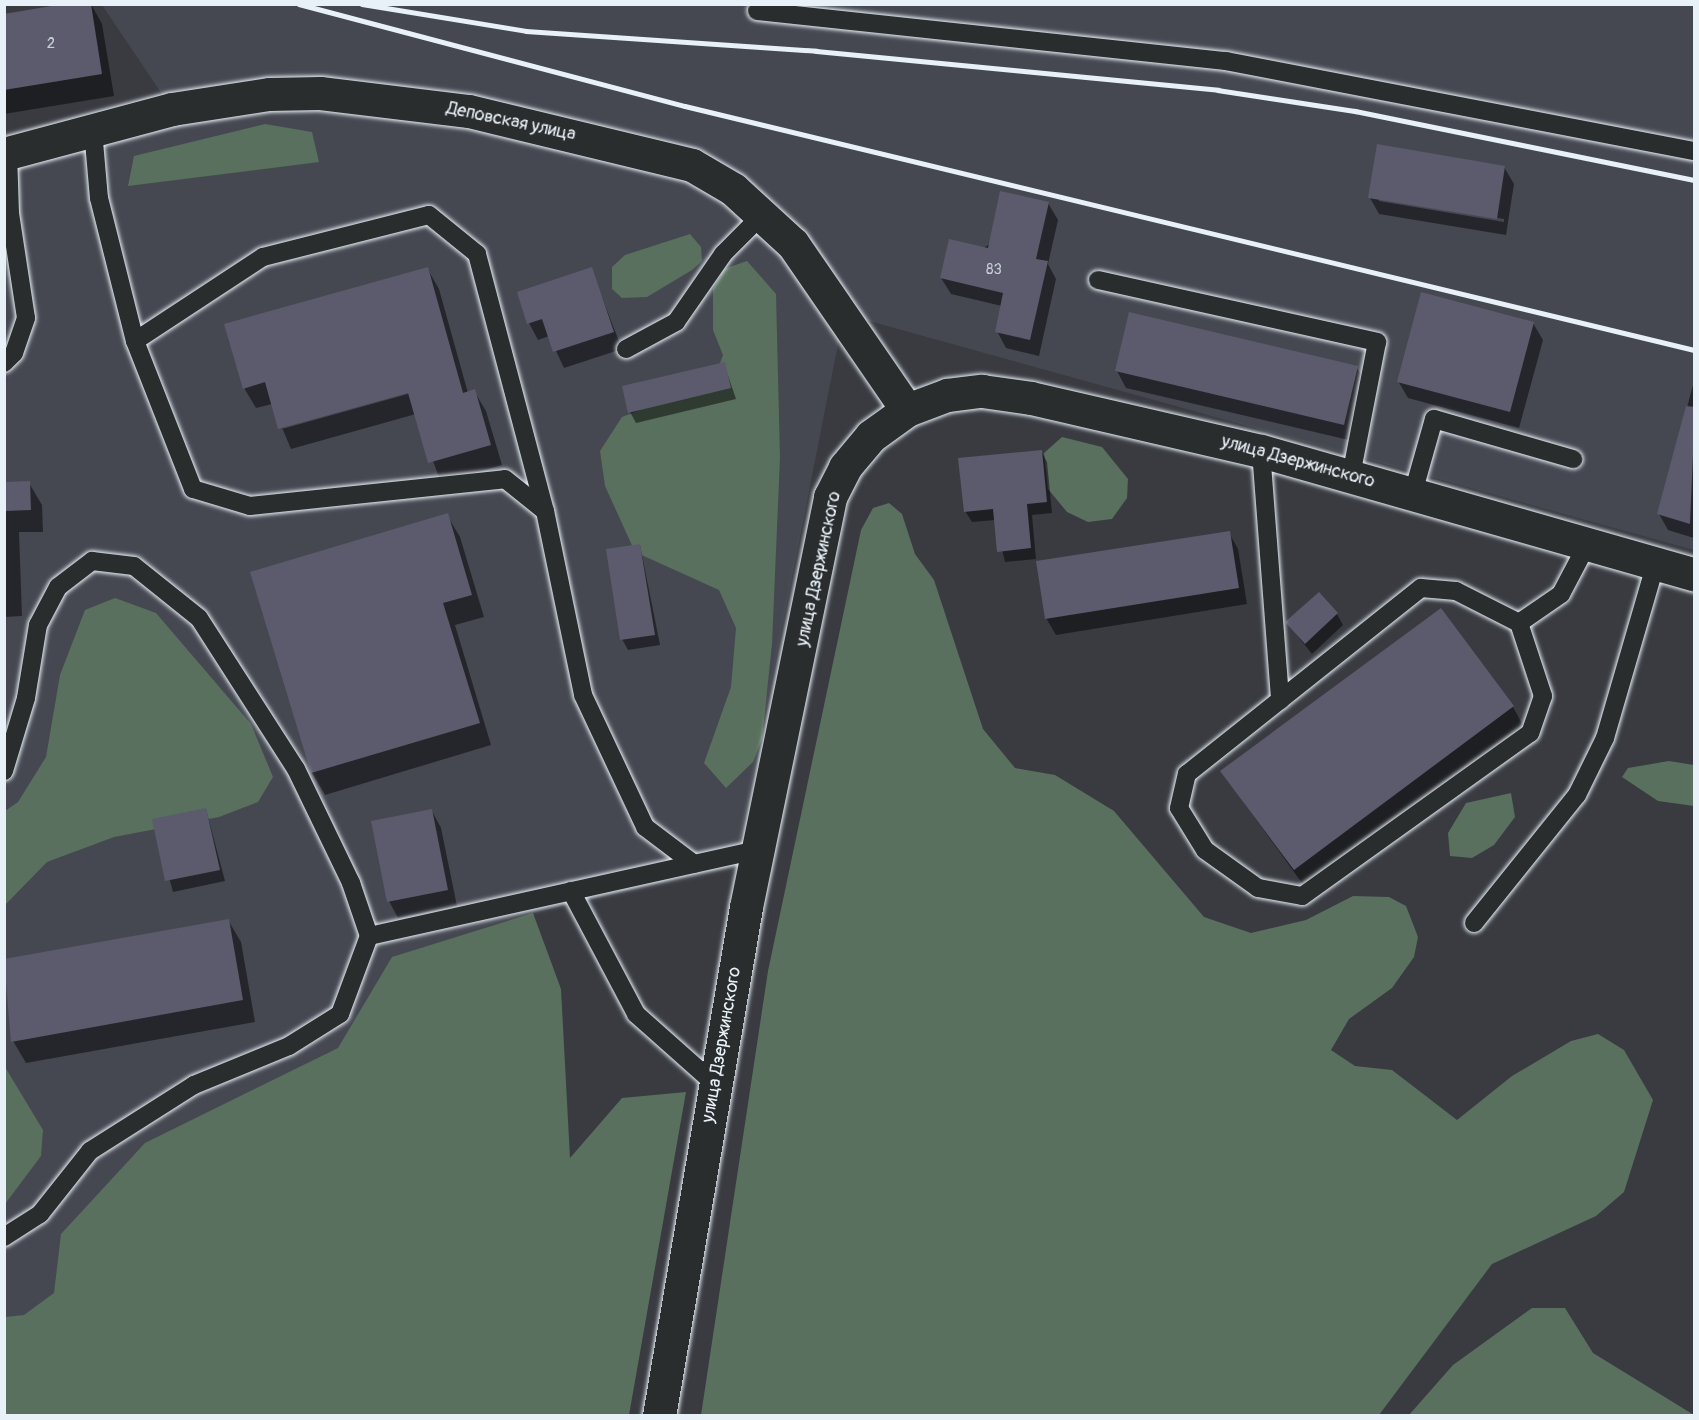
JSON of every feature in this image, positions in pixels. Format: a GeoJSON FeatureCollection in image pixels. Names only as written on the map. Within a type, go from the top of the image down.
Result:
{"type":"FeatureCollection","features":[{"type":"Feature","properties":{"kind":"street","name":"Деповская улица"},"geometry":{"type":"LineString","coordinates":[[6,153],[172,109],[269,94],[403,101],[693,165],[763,214],[793,244],[907,410]]}},
{"type":"Feature","properties":{"kind":"street","name":"улица Дзержинского"},"geometry":{"type":"LineString","coordinates":[[659,1416],[716,1085],[830,497],[871,436],[907,410],[946,395],[982,391],[1261,451],[1589,541],[1695,574]]}},
{"type":"Feature","properties":{"kind":"lane"},"geometry":{"type":"LineString","coordinates":[[757,10],[1226,61],[1695,152]]}},
{"type":"Feature","properties":{"kind":"lane"},"geometry":{"type":"LineString","coordinates":[[93,130],[99,198],[135,341],[194,489],[250,506],[505,479],[545,511]]}},
{"type":"Feature","properties":{"kind":"lane"},"geometry":{"type":"LineString","coordinates":[[4,363],[14,353],[26,318],[10,213],[6,153]]}},
{"type":"Feature","properties":{"kind":"lane"},"geometry":{"type":"LineString","coordinates":[[626,349],[676,322],[723,254],[763,214]]}},
{"type":"Feature","properties":{"kind":"lane"},"geometry":{"type":"LineString","coordinates":[[135,341],[263,257],[429,215],[477,254],[545,511],[583,695],[645,827],[694,864]]}},
{"type":"Feature","properties":{"kind":"lane"},"geometry":{"type":"LineString","coordinates":[[1098,280],[1377,342],[1351,476]]}},
{"type":"Feature","properties":{"kind":"lane"},"geometry":{"type":"LineString","coordinates":[[1413,492],[1434,419],[1573,459]]}},
{"type":"Feature","properties":{"kind":"lane"},"geometry":{"type":"LineString","coordinates":[[1261,451],[1280,700]]}},
{"type":"Feature","properties":{"kind":"lane"},"geometry":{"type":"LineString","coordinates":[[1519,623],[1562,594],[1589,541]]}},
{"type":"Feature","properties":{"kind":"lane"},"geometry":{"type":"LineString","coordinates":[[4,771],[26,698],[38,625],[58,587],[92,561],[134,566],[199,618],[296,769],[351,883],[369,936],[340,1014],[289,1046],[194,1085],[90,1151],[40,1214],[4,1237]]}},
{"type":"Feature","properties":{"kind":"lane"},"geometry":{"type":"LineString","coordinates":[[1474,923],[1577,795],[1605,738],[1656,562]]}},
{"type":"Feature","properties":{"kind":"lane"},"geometry":{"type":"LineString","coordinates":[[1421,588],[1456,591],[1519,623],[1543,696],[1530,733],[1302,896],[1258,888],[1205,850],[1179,808],[1187,774],[1421,588]]}},
{"type":"Feature","properties":{"kind":"lane"},"geometry":{"type":"LineString","coordinates":[[369,936],[760,849]]}},
{"type":"Feature","properties":{"kind":"lane"},"geometry":{"type":"LineString","coordinates":[[571,891],[636,1014],[716,1085]]}},
{"type":"Feature","properties":{"kind":"shaded area"},"geometry":{"type":"Polygon","coordinates":[[[102,5],[1694,5],[1694,550],[844,314],[735,865],[533,913],[5,1392],[5,154],[172,109],[102,5]]]}},
{"type":"Feature","properties":{"kind":"green space"},"geometry":{"type":"Polygon","coordinates":[[[265,124],[312,132],[319,162],[128,186],[134,156],[265,124]]]}},
{"type":"Feature","properties":{"kind":"green space"},"geometry":{"type":"Polygon","coordinates":[[[690,234],[701,247],[702,261],[692,270],[647,297],[622,298],[612,289],[612,267],[625,255],[690,234]]]}},
{"type":"Feature","properties":{"kind":"green space"},"geometry":{"type":"Polygon","coordinates":[[[747,261],[776,294],[780,458],[772,644],[762,739],[753,762],[726,788],[704,763],[731,687],[736,628],[719,590],[635,552],[605,486],[600,451],[622,417],[713,383],[723,355],[713,330],[713,289],[724,269],[747,261]]]}},
{"type":"Feature","properties":{"kind":"green space"},"geometry":{"type":"Polygon","coordinates":[[[1062,437],[1102,447],[1128,479],[1127,498],[1112,519],[1088,522],[1067,512],[1048,489],[1044,453],[1062,437]]]}},
{"type":"Feature","properties":{"kind":"green space"},"geometry":{"type":"Polygon","coordinates":[[[889,503],[902,514],[915,554],[934,580],[983,729],[1015,768],[1055,775],[1114,811],[1204,917],[1251,933],[1306,920],[1353,896],[1389,897],[1406,906],[1418,937],[1414,957],[1392,988],[1349,1019],[1331,1050],[1355,1066],[1392,1070],[1457,1120],[1512,1076],[1571,1041],[1598,1034],[1624,1050],[1653,1100],[1624,1192],[1596,1216],[1492,1264],[1379,1415],[701,1415],[768,971],[861,530],[873,508],[889,503]]]}},
{"type":"Feature","properties":{"kind":"green space"},"geometry":{"type":"Polygon","coordinates":[[[115,598],[156,613],[251,724],[273,777],[258,802],[219,817],[114,837],[47,862],[5,905],[5,811],[18,802],[46,757],[60,675],[85,610],[115,598]]]}},
{"type":"Feature","properties":{"kind":"green space"},"geometry":{"type":"Polygon","coordinates":[[[1669,761],[1694,765],[1694,806],[1658,801],[1622,777],[1628,768],[1669,761]]]}},
{"type":"Feature","properties":{"kind":"green space"},"geometry":{"type":"Polygon","coordinates":[[[1511,793],[1515,817],[1494,845],[1472,858],[1450,856],[1448,833],[1466,803],[1511,793]]]}},
{"type":"Feature","properties":{"kind":"green space"},"geometry":{"type":"Polygon","coordinates":[[[533,913],[561,989],[570,1158],[622,1098],[686,1092],[629,1415],[5,1415],[5,1317],[24,1315],[54,1293],[61,1234],[145,1143],[338,1048],[392,957],[533,913]]]}},
{"type":"Feature","properties":{"kind":"green space"},"geometry":{"type":"Polygon","coordinates":[[[5,1067],[43,1130],[41,1156],[5,1204],[5,1067]]]}},
{"type":"Feature","properties":{"kind":"green space"},"geometry":{"type":"Polygon","coordinates":[[[1532,1308],[1565,1308],[1593,1353],[1694,1415],[1409,1415],[1453,1365],[1532,1308]]]}},
{"type":"Feature","properties":{"kind":"building"},"geometry":{"type":"Polygon","coordinates":[[[63,4],[91,4],[102,74],[4,90],[4,14],[63,4]]]}},
{"type":"Feature","properties":{"kind":"building"},"geometry":{"type":"Polygon","coordinates":[[[1377,144],[1505,166],[1497,219],[1368,198],[1377,144]]]}},
{"type":"Feature","properties":{"kind":"building"},"geometry":{"type":"Polygon","coordinates":[[[1000,191],[1049,202],[1036,259],[1048,261],[1030,340],[995,332],[1003,293],[940,278],[949,239],[988,248],[1000,191]]]}},
{"type":"Feature","properties":{"kind":"building"},"geometry":{"type":"Polygon","coordinates":[[[428,267],[463,393],[475,389],[491,445],[428,463],[408,393],[278,429],[265,382],[243,389],[224,324],[428,267]]]}},
{"type":"Feature","properties":{"kind":"building"},"geometry":{"type":"Polygon","coordinates":[[[592,267],[614,332],[553,352],[542,319],[527,324],[517,292],[592,267]]]}},
{"type":"Feature","properties":{"kind":"building"},"geometry":{"type":"Polygon","coordinates":[[[1421,292],[1534,322],[1510,412],[1397,382],[1421,292]]]}},
{"type":"Feature","properties":{"kind":"building"},"geometry":{"type":"Polygon","coordinates":[[[1129,312],[1358,366],[1344,425],[1115,371],[1129,312]]]}},
{"type":"Feature","properties":{"kind":"building"},"geometry":{"type":"Polygon","coordinates":[[[725,362],[731,388],[628,413],[622,386],[725,362]]]}},
{"type":"Feature","properties":{"kind":"building"},"geometry":{"type":"Polygon","coordinates":[[[1686,406],[1695,407],[1690,524],[1657,514],[1686,406]]]}},
{"type":"Feature","properties":{"kind":"building"},"geometry":{"type":"Polygon","coordinates":[[[1042,450],[1047,502],[1027,504],[1031,548],[997,552],[993,509],[964,512],[958,458],[1042,450]]]}},
{"type":"Feature","properties":{"kind":"building"},"geometry":{"type":"Polygon","coordinates":[[[30,481],[31,510],[4,511],[4,482],[30,481]]]}},
{"type":"Feature","properties":{"kind":"building"},"geometry":{"type":"Polygon","coordinates":[[[448,513],[472,595],[443,603],[480,723],[311,773],[250,572],[448,513]]]}},
{"type":"Feature","properties":{"kind":"building"},"geometry":{"type":"Polygon","coordinates":[[[1230,531],[1239,588],[1045,619],[1036,561],[1230,531]]]}},
{"type":"Feature","properties":{"kind":"building"},"geometry":{"type":"Polygon","coordinates":[[[640,544],[655,635],[620,640],[606,549],[640,544]]]}},
{"type":"Feature","properties":{"kind":"building"},"geometry":{"type":"Polygon","coordinates":[[[1319,592],[1338,613],[1305,644],[1285,622],[1319,592]]]}},
{"type":"Feature","properties":{"kind":"building"},"geometry":{"type":"Polygon","coordinates":[[[1441,608],[1514,706],[1294,870],[1220,771],[1441,608]]]}},
{"type":"Feature","properties":{"kind":"building"},"geometry":{"type":"Polygon","coordinates":[[[206,808],[220,870],[165,881],[152,819],[206,808]]]}},
{"type":"Feature","properties":{"kind":"building"},"geometry":{"type":"Polygon","coordinates":[[[432,809],[448,890],[387,902],[371,821],[432,809]]]}},
{"type":"Feature","properties":{"kind":"building"},"geometry":{"type":"Polygon","coordinates":[[[229,919],[243,1000],[11,1042],[4,959],[229,919]]]}},
{"type":"Feature","properties":{"kind":"railway"},"geometry":{"type":"LineString","coordinates":[[299,4],[685,106],[1694,350]]}},
{"type":"Feature","properties":{"kind":"railway"},"geometry":{"type":"LineString","coordinates":[[362,4],[526,31],[816,51],[1218,90],[1355,111],[1694,180]]}}]}
